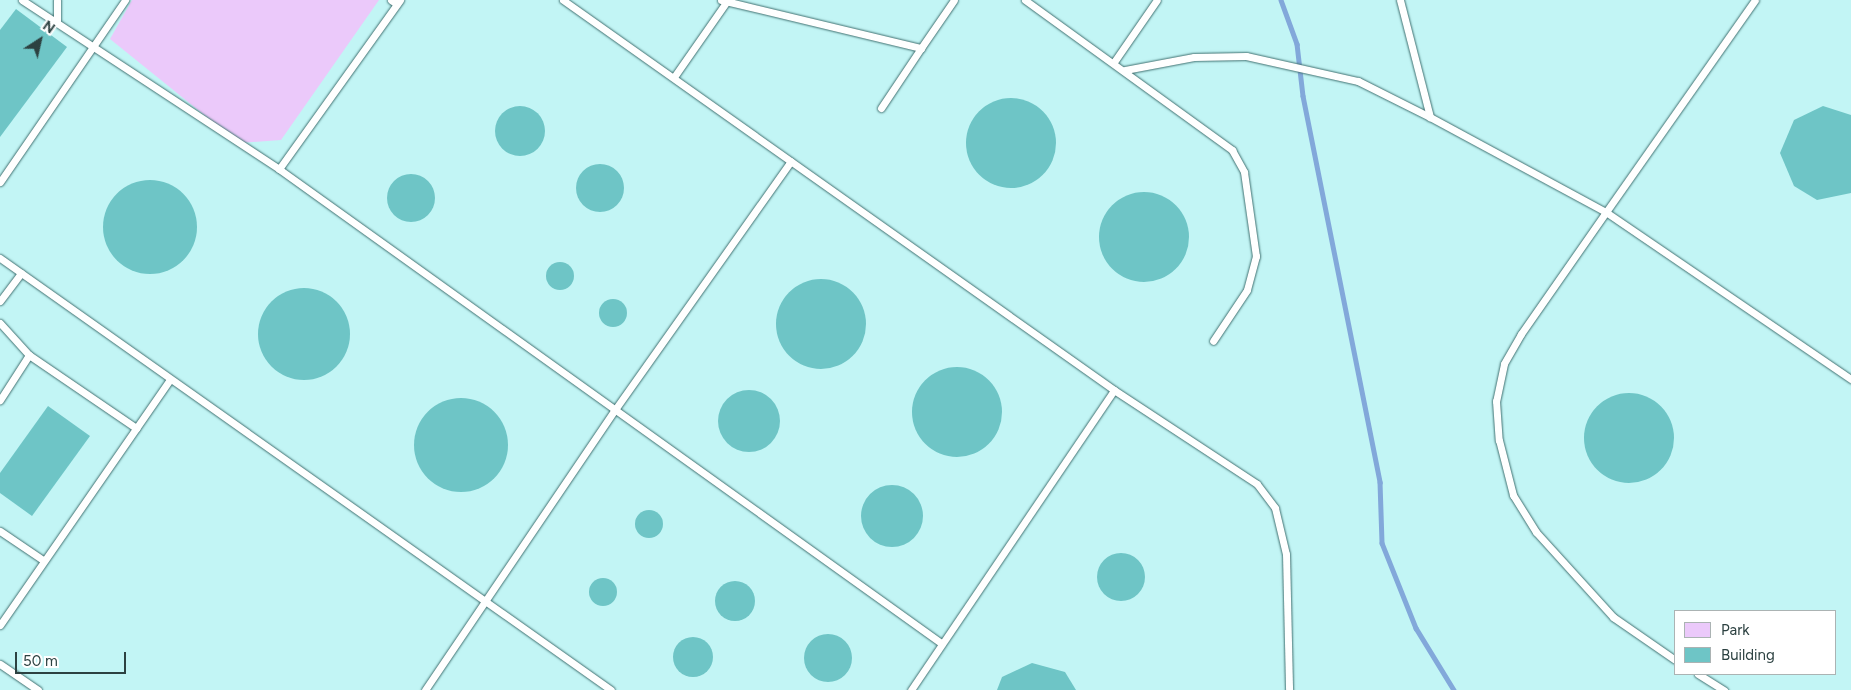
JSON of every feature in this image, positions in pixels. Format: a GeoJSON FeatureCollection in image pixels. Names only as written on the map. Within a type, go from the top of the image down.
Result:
{"type":"FeatureCollection","features":[{"type":"Feature","properties":{"kind":"lane"},"geometry":{"type":"LineString","coordinates":[[22,0],[279,169],[614,411],[942,643]]}},
{"type":"Feature","properties":{"kind":"lane"},"geometry":{"type":"LineString","coordinates":[[57,0],[57,22]]}},
{"type":"Feature","properties":{"kind":"lane"},"geometry":{"type":"LineString","coordinates":[[0,182],[125,0]]}},
{"type":"Feature","properties":{"kind":"lane"},"geometry":{"type":"LineString","coordinates":[[562,0],[674,77],[1114,390],[1257,484],[1275,508],[1286,554],[1289,690]]}},
{"type":"Feature","properties":{"kind":"lane"},"geometry":{"type":"LineString","coordinates":[[881,108],[954,0]]}},
{"type":"Feature","properties":{"kind":"lane"},"geometry":{"type":"LineString","coordinates":[[1025,0],[1114,62],[1232,150],[1244,172],[1256,256],[1247,290],[1214,341]]}},
{"type":"Feature","properties":{"kind":"lane"},"geometry":{"type":"LineString","coordinates":[[1114,62],[1157,0]]}},
{"type":"Feature","properties":{"kind":"lane"},"geometry":{"type":"LineString","coordinates":[[1400,0],[1430,117]]}},
{"type":"Feature","properties":{"kind":"lane"},"geometry":{"type":"LineString","coordinates":[[1674,659],[1613,617],[1536,532],[1512,495],[1499,440],[1496,401],[1504,364],[1520,334],[1755,0]]}},
{"type":"Feature","properties":{"kind":"lane"},"geometry":{"type":"LineString","coordinates":[[674,77],[724,1],[921,48]]}},
{"type":"Feature","properties":{"kind":"lane"},"geometry":{"type":"LineString","coordinates":[[279,169],[396,2]]}},
{"type":"Feature","properties":{"kind":"lane"},"geometry":{"type":"LineString","coordinates":[[1125,70],[1194,56],[1246,56],[1358,81],[1430,117],[1606,212],[1851,380]]}},
{"type":"Feature","properties":{"kind":"lane"},"geometry":{"type":"LineString","coordinates":[[425,690],[614,411],[791,161]]}},
{"type":"Feature","properties":{"kind":"lane"},"geometry":{"type":"LineString","coordinates":[[0,258],[169,381],[611,690]]}},
{"type":"Feature","properties":{"kind":"lane"},"geometry":{"type":"LineString","coordinates":[[0,301],[21,273]]}},
{"type":"Feature","properties":{"kind":"lane"},"geometry":{"type":"LineString","coordinates":[[0,323],[29,355],[136,428]]}},
{"type":"Feature","properties":{"kind":"lane"},"geometry":{"type":"LineString","coordinates":[[0,400],[29,355]]}},
{"type":"Feature","properties":{"kind":"lane"},"geometry":{"type":"LineString","coordinates":[[0,624],[169,381]]}},
{"type":"Feature","properties":{"kind":"lane"},"geometry":{"type":"LineString","coordinates":[[912,690],[1114,390]]}},
{"type":"Feature","properties":{"kind":"lane"},"geometry":{"type":"LineString","coordinates":[[0,531],[43,560]]}},
{"type":"Feature","properties":{"kind":"lane"},"geometry":{"type":"LineString","coordinates":[[0,664],[38,690]]}},
{"type":"Feature","properties":{"kind":"lane"},"geometry":{"type":"LineString","coordinates":[[1700,675],[1724,690]]}},
{"type":"Feature","properties":{"kind":"green space"},"geometry":{"type":"Polygon","coordinates":[[[132,0],[379,0],[281,140],[239,143],[110,39],[132,0]]]}},
{"type":"Feature","properties":{"kind":"building"},"geometry":{"type":"Polygon","coordinates":[[[16,9],[67,47],[0,137],[0,30],[16,9]]]}},
{"type":"Feature","properties":{"kind":"building"},"geometry":{"type":"Polygon","coordinates":[[[1002,98],[1020,98],[1036,105],[1049,118],[1056,134],[1056,152],[1049,168],[1036,181],[1020,188],[1002,188],[986,181],[973,168],[966,152],[966,134],[973,118],[986,105],[1002,98]]]}},
{"type":"Feature","properties":{"kind":"building"},"geometry":{"type":"Polygon","coordinates":[[[520,106],[529,108],[540,117],[545,131],[543,140],[534,151],[520,156],[511,154],[500,145],[495,131],[497,122],[506,111],[520,106]]]}},
{"type":"Feature","properties":{"kind":"building"},"geometry":{"type":"Polygon","coordinates":[[[1823,106],[1851,115],[1851,193],[1817,200],[1794,186],[1780,153],[1794,120],[1823,106]]]}},
{"type":"Feature","properties":{"kind":"building"},"geometry":{"type":"Polygon","coordinates":[[[595,164],[605,164],[614,168],[620,174],[623,179],[623,197],[614,208],[605,212],[595,212],[586,208],[580,202],[576,193],[576,183],[580,174],[586,168],[595,164]]]}},
{"type":"Feature","properties":{"kind":"building"},"geometry":{"type":"Polygon","coordinates":[[[406,174],[416,174],[425,178],[431,184],[434,189],[434,207],[425,218],[416,222],[406,222],[397,218],[391,212],[387,203],[387,193],[391,184],[397,178],[406,174]]]}},
{"type":"Feature","properties":{"kind":"building"},"geometry":{"type":"Polygon","coordinates":[[[150,180],[168,184],[183,194],[193,209],[197,227],[193,245],[183,260],[168,270],[150,274],[132,270],[117,260],[107,245],[103,227],[107,209],[117,194],[132,184],[150,180]]]}},
{"type":"Feature","properties":{"kind":"building"},"geometry":{"type":"Polygon","coordinates":[[[1135,192],[1153,192],[1169,199],[1182,212],[1189,228],[1189,246],[1182,262],[1169,275],[1153,282],[1135,282],[1119,275],[1106,262],[1099,246],[1099,228],[1106,212],[1119,199],[1135,192]]]}},
{"type":"Feature","properties":{"kind":"building"},"geometry":{"type":"Polygon","coordinates":[[[560,262],[570,266],[574,276],[570,286],[560,290],[550,286],[546,276],[550,266],[560,262]]]}},
{"type":"Feature","properties":{"kind":"building"},"geometry":{"type":"Polygon","coordinates":[[[812,279],[830,279],[846,286],[859,299],[866,315],[866,333],[859,349],[846,362],[830,369],[812,369],[796,362],[783,349],[776,333],[776,315],[783,299],[796,286],[812,279]]]}},
{"type":"Feature","properties":{"kind":"building"},"geometry":{"type":"Polygon","coordinates":[[[304,288],[322,291],[337,301],[347,316],[350,334],[347,352],[337,367],[322,377],[304,380],[286,377],[271,367],[261,352],[258,334],[261,316],[271,301],[286,291],[304,288]]]}},
{"type":"Feature","properties":{"kind":"building"},"geometry":{"type":"Polygon","coordinates":[[[613,299],[623,303],[627,313],[623,323],[613,327],[603,323],[599,313],[603,303],[613,299]]]}},
{"type":"Feature","properties":{"kind":"building"},"geometry":{"type":"Polygon","coordinates":[[[948,367],[966,367],[982,374],[995,387],[1002,403],[1002,421],[995,437],[982,450],[966,457],[948,457],[932,450],[919,437],[912,421],[912,403],[919,387],[932,374],[948,367]]]}},
{"type":"Feature","properties":{"kind":"building"},"geometry":{"type":"Polygon","coordinates":[[[749,390],[761,393],[771,399],[777,409],[780,421],[777,433],[771,443],[761,449],[749,452],[737,449],[727,443],[721,433],[718,421],[721,409],[727,399],[737,393],[749,390]]]}},
{"type":"Feature","properties":{"kind":"building"},"geometry":{"type":"Polygon","coordinates":[[[1620,393],[1638,393],[1654,400],[1667,413],[1674,429],[1674,447],[1667,463],[1654,476],[1638,483],[1620,483],[1604,476],[1591,463],[1584,447],[1584,429],[1591,413],[1604,400],[1620,393]]]}},
{"type":"Feature","properties":{"kind":"building"},"geometry":{"type":"Polygon","coordinates":[[[461,398],[479,401],[495,411],[505,427],[508,445],[505,463],[495,479],[479,489],[461,492],[443,489],[427,479],[417,463],[414,445],[417,427],[427,411],[443,401],[461,398]]]}},
{"type":"Feature","properties":{"kind":"building"},"geometry":{"type":"Polygon","coordinates":[[[48,406],[90,436],[32,516],[0,493],[0,473],[48,406]]]}},
{"type":"Feature","properties":{"kind":"building"},"geometry":{"type":"Polygon","coordinates":[[[892,485],[904,488],[914,494],[920,504],[923,516],[920,528],[914,538],[904,544],[892,547],[880,544],[870,538],[864,528],[861,516],[864,504],[870,494],[880,488],[892,485]]]}},
{"type":"Feature","properties":{"kind":"building"},"geometry":{"type":"Polygon","coordinates":[[[649,510],[659,514],[663,524],[659,534],[649,538],[639,534],[635,524],[639,514],[649,510]]]}},
{"type":"Feature","properties":{"kind":"building"},"geometry":{"type":"Polygon","coordinates":[[[1116,553],[1126,553],[1135,557],[1141,563],[1144,568],[1144,586],[1135,597],[1126,601],[1116,601],[1107,597],[1101,591],[1097,582],[1097,572],[1101,563],[1107,557],[1116,553]]]}},
{"type":"Feature","properties":{"kind":"building"},"geometry":{"type":"Polygon","coordinates":[[[603,578],[613,582],[617,592],[613,602],[603,606],[593,602],[589,592],[593,582],[603,578]]]}},
{"type":"Feature","properties":{"kind":"building"},"geometry":{"type":"Polygon","coordinates":[[[735,581],[749,587],[755,601],[749,615],[735,621],[721,615],[715,601],[721,587],[735,581]]]}},
{"type":"Feature","properties":{"kind":"building"},"geometry":{"type":"Polygon","coordinates":[[[823,634],[833,634],[842,638],[848,644],[851,649],[851,667],[842,678],[833,682],[823,682],[814,678],[808,672],[804,663],[804,653],[808,644],[814,638],[823,634]]]}},
{"type":"Feature","properties":{"kind":"building"},"geometry":{"type":"Polygon","coordinates":[[[693,637],[707,643],[713,657],[707,671],[693,677],[679,671],[673,657],[679,643],[693,637]]]}},
{"type":"Feature","properties":{"kind":"building"},"geometry":{"type":"Polygon","coordinates":[[[1032,663],[1065,672],[1076,690],[997,690],[1002,677],[1032,663]]]}},
{"type":"Feature","properties":{"kind":"waterway"},"geometry":{"type":"LineString","coordinates":[[1281,0],[1297,44],[1303,96],[1380,482],[1382,543],[1416,628],[1454,690]]}}]}
